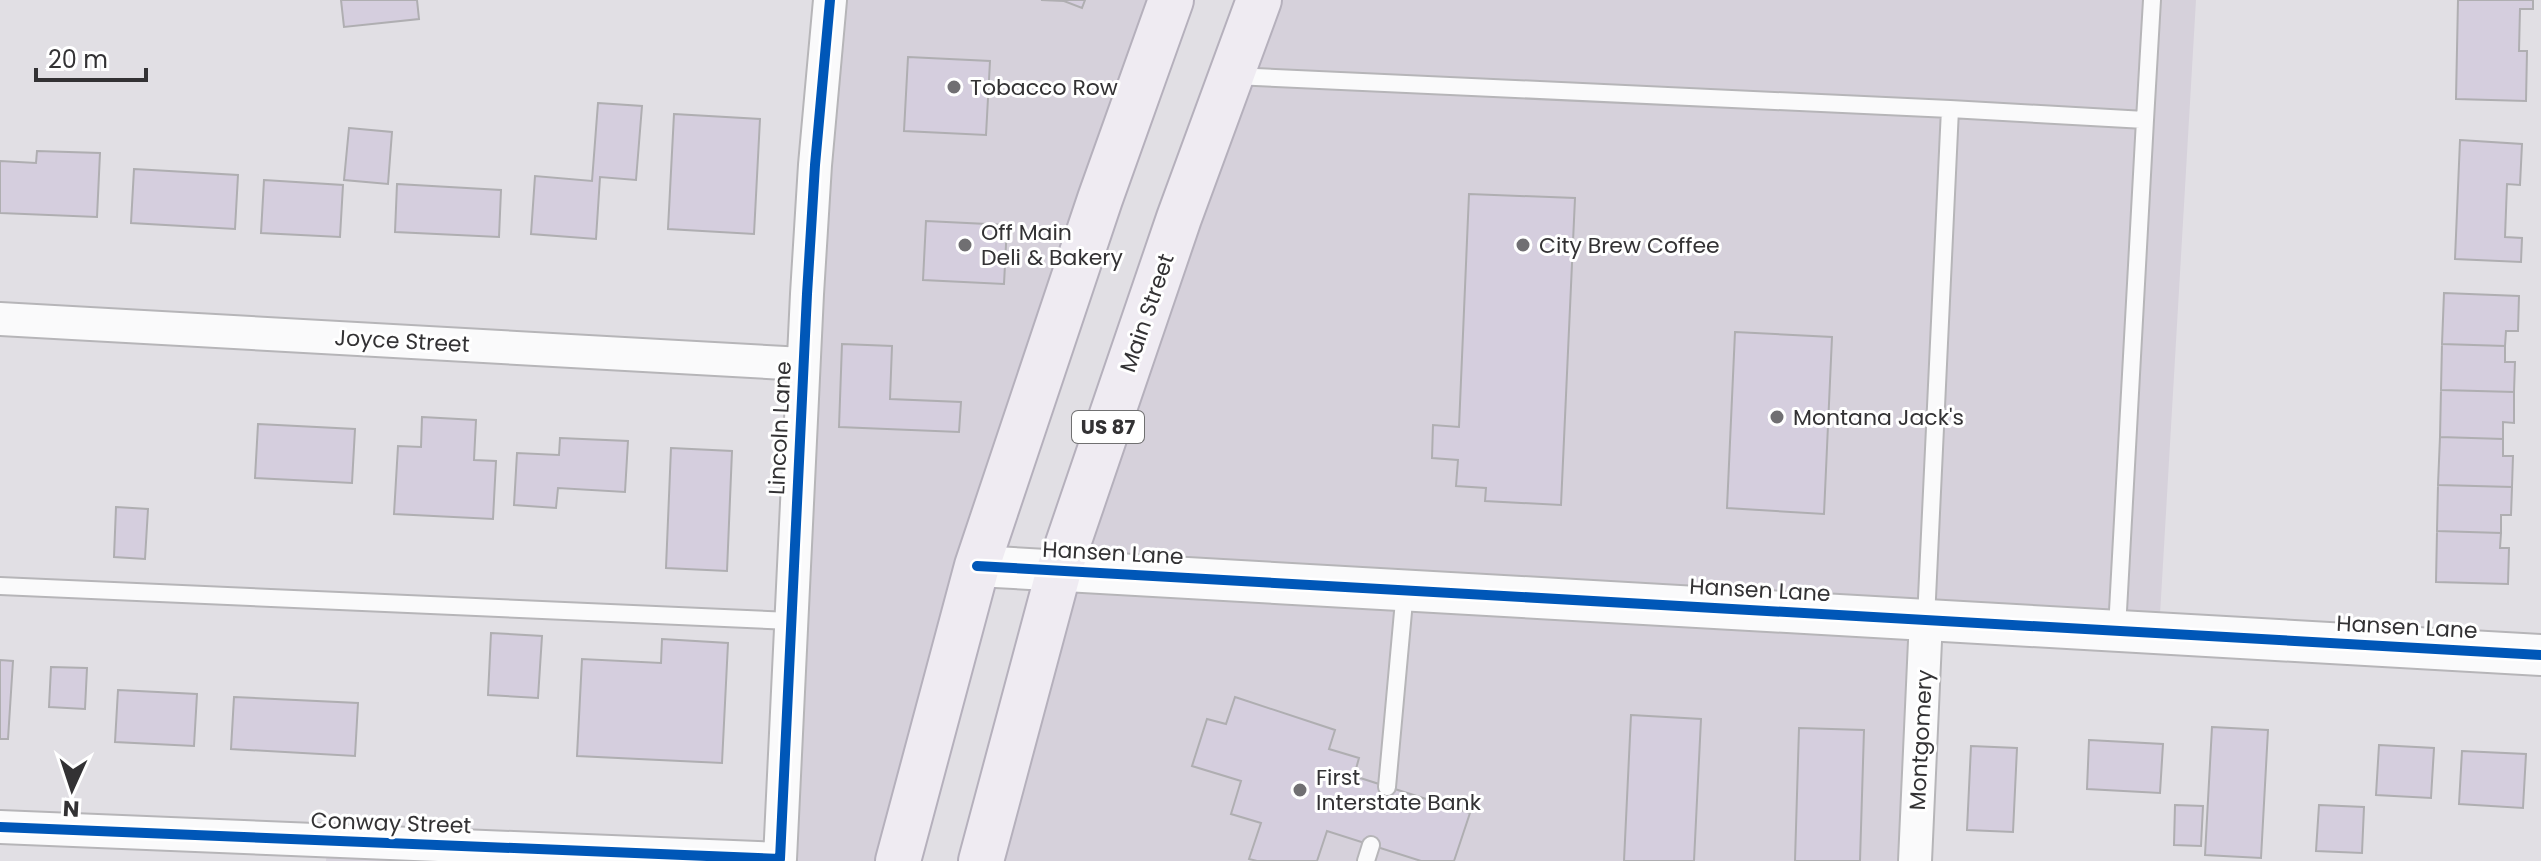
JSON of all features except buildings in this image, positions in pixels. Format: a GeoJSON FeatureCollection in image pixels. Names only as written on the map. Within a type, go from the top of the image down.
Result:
{"type":"FeatureCollection","features":[{"type":"Feature","properties":{"kind":"main road"},"geometry":{"type":"LineString","coordinates":[[898,861],[977,566],[1100,199],[1171,0]]}},
{"type":"Feature","properties":{"kind":"main road","name":"Main Street"},"geometry":{"type":"LineString","coordinates":[[981,861],[1059,570],[1179,218],[1259,0]]}},
{"type":"Feature","properties":{"kind":"street","name":"Lincoln Lane"},"geometry":{"type":"LineString","coordinates":[[780,859],[803,364],[815,165],[830,0]]}},
{"type":"Feature","properties":{"kind":"street","name":"Joyce Street"},"geometry":{"type":"LineString","coordinates":[[0,319],[803,364]]}},
{"type":"Feature","properties":{"kind":"street","name":"Hansen Lane"},"geometry":{"type":"LineString","coordinates":[[977,566],[2541,655]]}},
{"type":"Feature","properties":{"kind":"street","name":"Montgomery"},"geometry":{"type":"LineString","coordinates":[[1915,861],[1926,619]]}},
{"type":"Feature","properties":{"kind":"street","name":"Conway Street"},"geometry":{"type":"LineString","coordinates":[[0,827],[780,859]]}},
{"type":"Feature","properties":{"kind":"lane"},"geometry":{"type":"LineString","coordinates":[[2117,630],[2152,0]]}},
{"type":"Feature","properties":{"kind":"lane"},"geometry":{"type":"LineString","coordinates":[[1231,76],[2145,120]]}},
{"type":"Feature","properties":{"kind":"lane"},"geometry":{"type":"LineString","coordinates":[[1926,619],[1950,109]]}},
{"type":"Feature","properties":{"kind":"lane"},"geometry":{"type":"LineString","coordinates":[[0,586],[791,621]]}},
{"type":"Feature","properties":{"kind":"lane"},"geometry":{"type":"LineString","coordinates":[[1387,787],[1405,590]]}},
{"type":"Feature","properties":{"kind":"shaded area"},"geometry":{"type":"Polygon","coordinates":[[[822,0],[1172,0],[898,861],[326,861],[328,840],[780,858],[822,0]]]}},
{"type":"Feature","properties":{"kind":"shaded area"},"geometry":{"type":"Polygon","coordinates":[[[1259,0],[2196,0],[2159,632],[1926,619],[1915,861],[981,861],[1259,0]]]}},
{"type":"Feature","properties":{"kind":"cycle path"},"geometry":{"type":"LineString","coordinates":[[0,827],[780,859],[807,294],[830,0]]}},
{"type":"Feature","properties":{"kind":"cycle path"},"geometry":{"type":"LineString","coordinates":[[977,566],[2541,655]]}},
{"type":"Feature","properties":{"kind":"place","name":"Tobacco Row"},"geometry":{"type":"Point","coordinates":[954,87]}},
{"type":"Feature","properties":{"kind":"place","name":"Off Main Deli & Bakery"},"geometry":{"type":"Point","coordinates":[965,245]}},
{"type":"Feature","properties":{"kind":"place","name":"City Brew Coffee"},"geometry":{"type":"Point","coordinates":[1523,245]}},
{"type":"Feature","properties":{"kind":"place","name":"Montana Jack's"},"geometry":{"type":"Point","coordinates":[1777,417]}},
{"type":"Feature","properties":{"kind":"place","name":"First Interstate Bank"},"geometry":{"type":"Point","coordinates":[1300,790]}}]}
